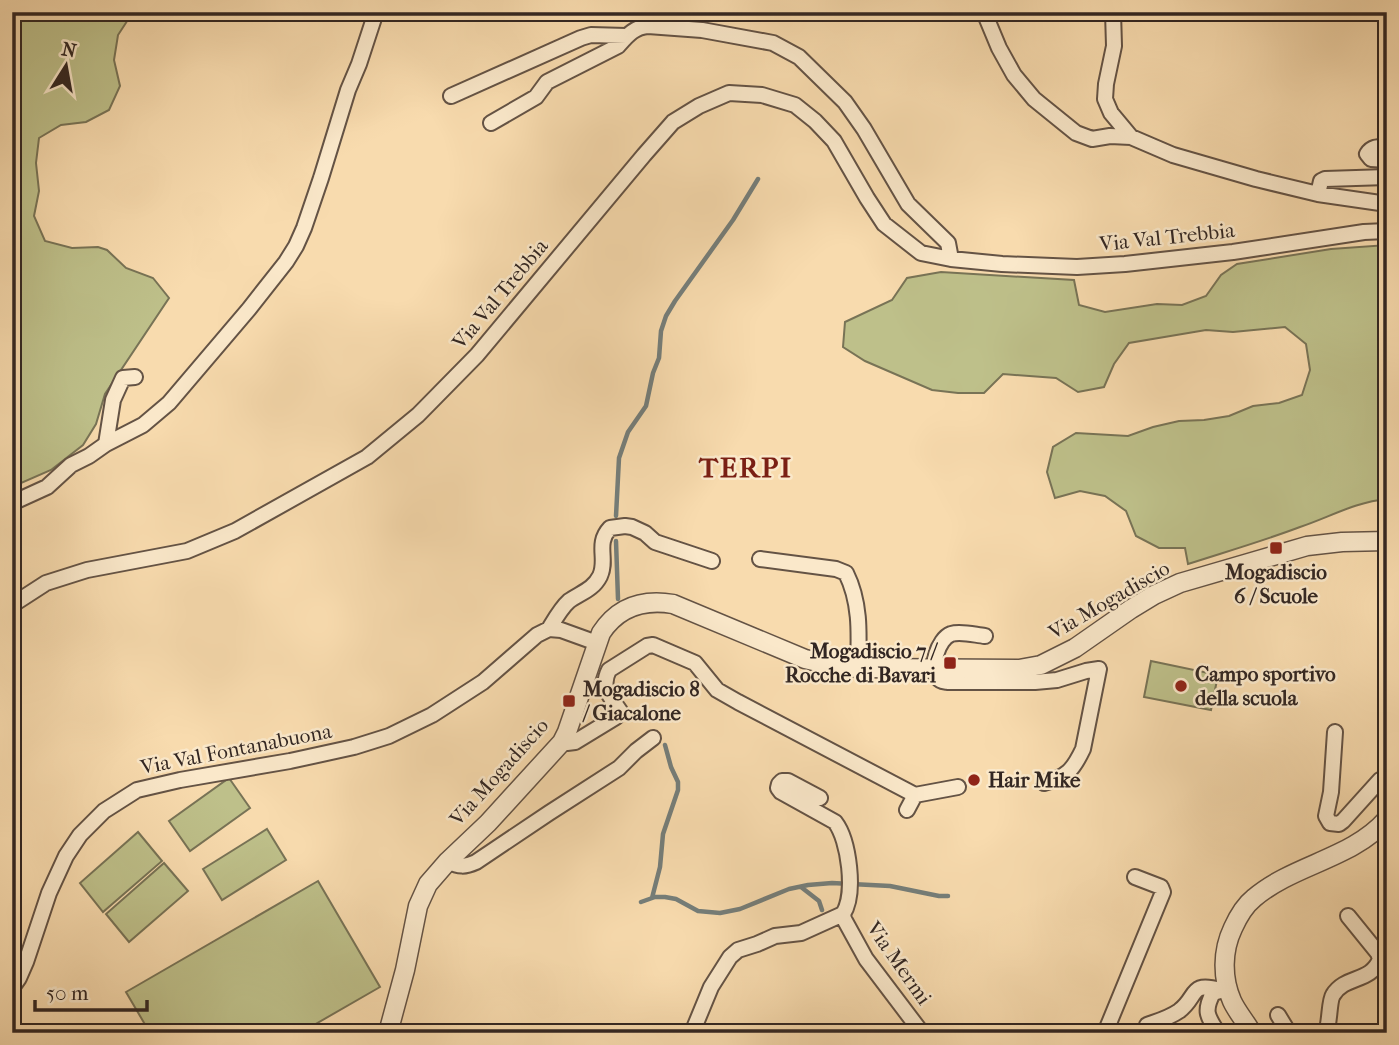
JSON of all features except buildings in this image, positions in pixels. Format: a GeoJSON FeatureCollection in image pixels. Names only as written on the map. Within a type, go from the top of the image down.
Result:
{"type":"FeatureCollection","features":[{"type":"Feature","properties":{"kind":"street"},"geometry":{"type":"LineString","coordinates":[[12,503],[47,487],[71,465],[143,425],[169,404],[286,262],[296,246],[321,178],[376,12]]}},
{"type":"Feature","properties":{"kind":"street"},"geometry":{"type":"LineString","coordinates":[[984,12],[1014,75],[1034,99],[1076,133],[1093,139],[1110,136],[1131,137],[1173,155],[1256,179],[1318,194],[1387,204]]}},
{"type":"Feature","properties":{"kind":"street"},"geometry":{"type":"LineString","coordinates":[[1113,12],[1114,46],[1105,99],[1111,113],[1131,137]]}},
{"type":"Feature","properties":{"kind":"street"},"geometry":{"type":"LineString","coordinates":[[491,123],[536,97],[547,82],[618,46],[626,36],[640,27],[702,30],[773,43],[799,57],[845,102],[864,128],[908,204],[948,243],[951,259]]}},
{"type":"Feature","properties":{"kind":"street"},"geometry":{"type":"LineString","coordinates":[[451,96],[581,38],[591,35],[626,36]]}},
{"type":"Feature","properties":{"kind":"street","name":"Via Val Trebbia"},"geometry":{"type":"LineString","coordinates":[[12,605],[46,583],[87,569],[187,551],[234,531],[367,457],[418,415],[477,355],[673,122],[699,106],[729,93],[762,95],[795,105],[834,141],[884,224],[922,253],[938,258],[1077,267],[1233,252],[1364,232],[1387,232]]}},
{"type":"Feature","properties":{"kind":"street"},"geometry":{"type":"LineString","coordinates":[[1387,147],[1375,147],[1367,154],[1371,159],[1387,160]]}},
{"type":"Feature","properties":{"kind":"street"},"geometry":{"type":"LineString","coordinates":[[1318,194],[1321,181],[1325,179],[1387,177]]}},
{"type":"Feature","properties":{"kind":"street"},"geometry":{"type":"LineString","coordinates":[[106,444],[113,400],[123,378],[135,377]]}},
{"type":"Feature","properties":{"kind":"street","name":"Via Val Fontanabuona"},"geometry":{"type":"LineString","coordinates":[[12,988],[26,962],[49,893],[65,856],[80,835],[104,811],[137,790],[180,779],[290,761],[354,747],[389,736],[432,715],[484,682],[537,635],[549,629],[570,600],[591,588],[599,577],[603,563],[602,539],[610,528],[632,527],[655,542],[712,561]]}},
{"type":"Feature","properties":{"kind":"street","name":"Via Mogadiscio"},"geometry":{"type":"LineString","coordinates":[[388,1033],[418,906],[428,884],[562,742],[597,643],[608,622],[628,608],[644,603],[673,604],[805,659],[826,664],[858,667],[1019,669],[1041,665],[1074,648],[1142,602],[1180,583],[1307,546],[1387,541]]}},
{"type":"Feature","properties":{"kind":"street"},"geometry":{"type":"LineString","coordinates":[[760,559],[835,569],[846,573],[854,593],[858,615],[858,667]]}},
{"type":"Feature","properties":{"kind":"street"},"geometry":{"type":"LineString","coordinates":[[549,629],[561,630],[597,643]]}},
{"type":"Feature","properties":{"kind":"street"},"geometry":{"type":"LineString","coordinates":[[935,667],[936,653],[943,639],[957,634],[985,636]]}},
{"type":"Feature","properties":{"kind":"street"},"geometry":{"type":"LineString","coordinates":[[562,742],[575,742],[616,717],[620,711],[605,688],[606,674],[647,646],[653,645],[695,663],[723,694],[915,795],[958,787]]}},
{"type":"Feature","properties":{"kind":"street","name":"Via Mogadiscio"},"geometry":{"type":"LineString","coordinates":[[935,667],[939,679],[948,682],[1057,680],[1100,669],[1083,749],[1066,775],[1044,783]]}},
{"type":"Feature","properties":{"kind":"street"},"geometry":{"type":"LineString","coordinates":[[1335,732],[1331,792],[1326,816],[1330,823],[1339,824],[1343,821],[1380,780],[1387,777]]}},
{"type":"Feature","properties":{"kind":"street"},"geometry":{"type":"LineString","coordinates":[[448,861],[466,867],[476,862],[619,768],[653,738]]}},
{"type":"Feature","properties":{"kind":"street"},"geometry":{"type":"LineString","coordinates":[[820,798],[788,781],[779,784],[781,792],[835,822],[843,834],[849,859],[846,910]]}},
{"type":"Feature","properties":{"kind":"street"},"geometry":{"type":"LineString","coordinates":[[907,810],[915,795]]}},
{"type":"Feature","properties":{"kind":"street"},"geometry":{"type":"LineString","coordinates":[[1252,1033],[1224,990],[1226,945],[1240,914],[1253,898],[1280,880],[1350,848],[1371,834],[1387,818]]}},
{"type":"Feature","properties":{"kind":"street"},"geometry":{"type":"LineString","coordinates":[[1105,1033],[1163,892],[1161,887],[1135,877]]}},
{"type":"Feature","properties":{"kind":"street","name":"Via Mermi"},"geometry":{"type":"LineString","coordinates":[[692,1033],[711,987],[730,957],[738,950],[775,936],[801,933],[846,910]]}},
{"type":"Feature","properties":{"kind":"street","name":"Via Mermi"},"geometry":{"type":"LineString","coordinates":[[846,910],[844,919],[866,959],[922,1033]]}},
{"type":"Feature","properties":{"kind":"street"},"geometry":{"type":"LineString","coordinates":[[1326,1033],[1334,993],[1345,984],[1366,976],[1376,967],[1380,958],[1348,916]]}},
{"type":"Feature","properties":{"kind":"street"},"geometry":{"type":"LineString","coordinates":[[1147,1025],[1181,1009],[1196,990],[1208,987],[1224,990]]}},
{"type":"Feature","properties":{"kind":"street"},"geometry":{"type":"LineString","coordinates":[[1218,1033],[1206,1012],[1213,993],[1224,990]]}},
{"type":"Feature","properties":{"kind":"street"},"geometry":{"type":"LineString","coordinates":[[1278,1015],[1289,1033]]}},
{"type":"Feature","properties":{"kind":"green space"},"geometry":{"type":"Polygon","coordinates":[[[12,12],[133,12],[118,35],[114,60],[120,86],[109,110],[86,122],[61,125],[39,138],[36,163],[39,191],[34,216],[45,241],[72,248],[98,247],[107,250],[126,268],[153,278],[169,298],[105,394],[96,424],[83,445],[51,470],[12,487],[12,12]]]}},
{"type":"Feature","properties":{"kind":"green space"},"geometry":{"type":"Polygon","coordinates":[[[1387,245],[1387,499],[1353,507],[1188,564],[1185,548],[1159,548],[1136,536],[1126,511],[1105,496],[1080,491],[1055,498],[1047,472],[1053,447],[1076,433],[1128,436],[1179,421],[1229,416],[1253,406],[1279,403],[1302,395],[1310,370],[1306,344],[1285,327],[1233,332],[1206,330],[1129,343],[1114,364],[1104,387],[1078,392],[1056,378],[1003,374],[984,393],[932,390],[865,361],[843,347],[845,322],[892,300],[907,278],[941,272],[1074,280],[1079,305],[1105,312],[1157,304],[1182,305],[1206,296],[1221,275],[1237,264],[1331,249],[1387,245]]]}},
{"type":"Feature","properties":{"kind":"green space","name":"Campo sportivo della scuola"},"geometry":{"type":"Polygon","coordinates":[[[1151,661],[1218,675],[1211,710],[1144,697],[1151,661]]]}},
{"type":"Feature","properties":{"kind":"green space"},"geometry":{"type":"Polygon","coordinates":[[[229,778],[250,808],[190,851],[169,821],[229,778]]]}},
{"type":"Feature","properties":{"kind":"green space"},"geometry":{"type":"Polygon","coordinates":[[[267,829],[286,860],[222,900],[203,869],[267,829]]]}},
{"type":"Feature","properties":{"kind":"green space"},"geometry":{"type":"Polygon","coordinates":[[[138,832],[162,861],[103,912],[80,883],[138,832]]]}},
{"type":"Feature","properties":{"kind":"green space"},"geometry":{"type":"Polygon","coordinates":[[[164,863],[188,891],[129,942],[106,914],[164,863]]]}},
{"type":"Feature","properties":{"kind":"green space"},"geometry":{"type":"Polygon","coordinates":[[[318,881],[380,987],[300,1033],[150,1033],[126,992],[318,881]]]}},
{"type":"Feature","properties":{"kind":"waterway"},"geometry":{"type":"LineString","coordinates":[[616,516],[619,458],[628,432],[646,406],[659,358],[661,331],[666,316],[733,220],[758,179]]}},
{"type":"Feature","properties":{"kind":"waterway"},"geometry":{"type":"LineString","coordinates":[[616,541],[618,599]]}},
{"type":"Feature","properties":{"kind":"waterway"},"geometry":{"type":"LineString","coordinates":[[652,898],[660,867],[663,834],[678,790],[678,782],[665,745]]}},
{"type":"Feature","properties":{"kind":"waterway"},"geometry":{"type":"LineString","coordinates":[[641,902],[665,897],[676,899],[698,911],[720,913],[740,909],[789,889],[832,883],[890,886],[948,896]]}},
{"type":"Feature","properties":{"kind":"waterway"},"geometry":{"type":"LineString","coordinates":[[801,887],[819,901],[822,910]]}},
{"type":"Feature","properties":{"kind":"place","name":"Mogadiscio 6 / Scuole"},"geometry":{"type":"Point","coordinates":[1276,548]}},
{"type":"Feature","properties":{"kind":"place","name":"Mogadiscio 7 / Rocche di Bavari"},"geometry":{"type":"Point","coordinates":[950,663]}},
{"type":"Feature","properties":{"kind":"place","name":"Campo sportivo della scuola"},"geometry":{"type":"Point","coordinates":[1181,686]}},
{"type":"Feature","properties":{"kind":"place","name":"Mogadiscio 8 / Giacalone"},"geometry":{"type":"Point","coordinates":[569,701]}},
{"type":"Feature","properties":{"kind":"place","name":"Hair Mike"},"geometry":{"type":"Point","coordinates":[974,780]}},
{"type":"Feature","properties":{"kind":"district","name":"TERPI"},"geometry":{"type":"Point","coordinates":[746,467]}}]}
